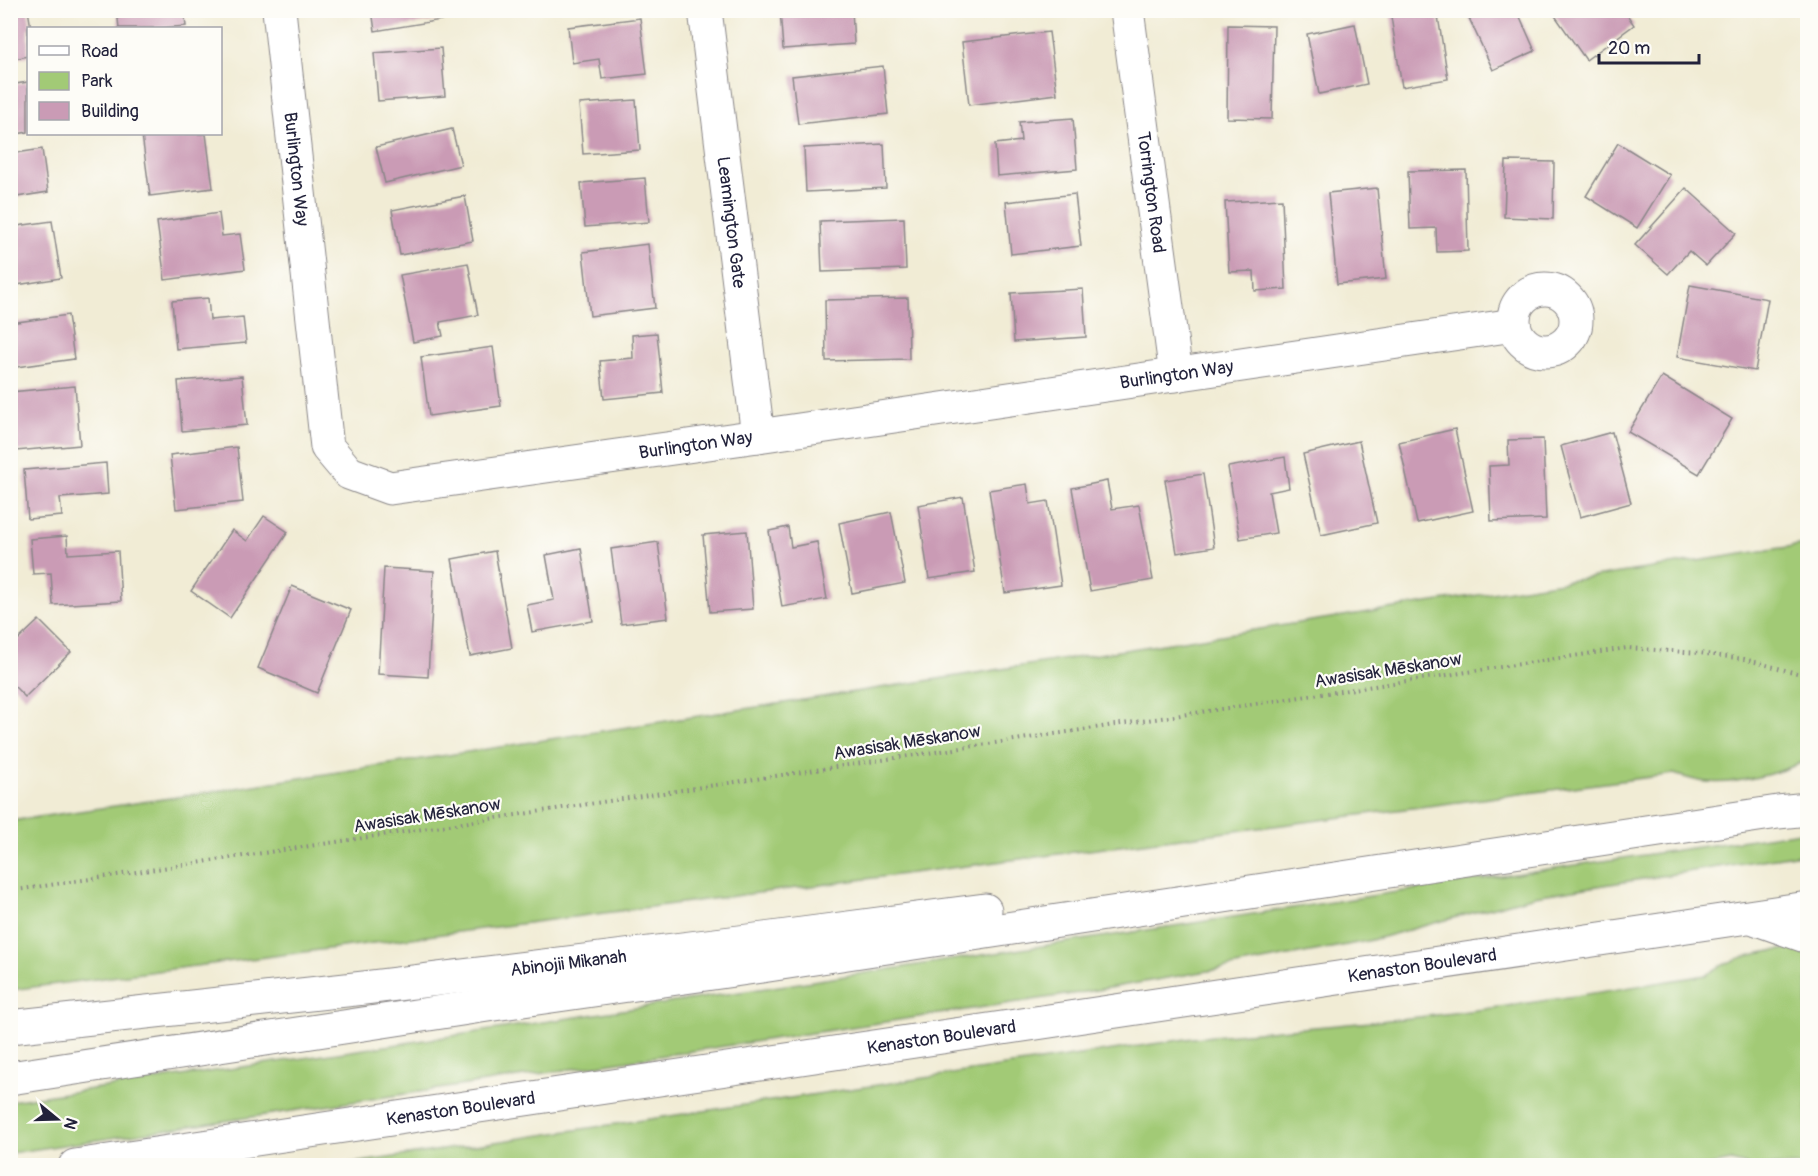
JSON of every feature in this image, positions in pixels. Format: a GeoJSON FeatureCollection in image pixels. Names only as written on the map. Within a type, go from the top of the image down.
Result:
{"type":"FeatureCollection","features":[{"type":"Feature","properties":{"kind":"main road","name":"Burlington Way"},"geometry":{"type":"LineString","coordinates":[[279,10],[327,447],[349,473],[390,488],[1515,325]]}},
{"type":"Feature","properties":{"kind":"main road","name":"Leamington Gate"},"geometry":{"type":"LineString","coordinates":[[705,10],[758,436]]}},
{"type":"Feature","properties":{"kind":"main road","name":"Torrington Road"},"geometry":{"type":"LineString","coordinates":[[1127,10],[1176,375]]}},
{"type":"Feature","properties":{"kind":"main road"},"geometry":{"type":"LineString","coordinates":[[10,1077],[1793,810],[1808,785]]}},
{"type":"Feature","properties":{"kind":"main road","name":"Abinojii Mikanah"},"geometry":{"type":"LineString","coordinates":[[10,1027],[364,988],[776,938],[1037,903],[1127,911]]}},
{"type":"Feature","properties":{"kind":"main road","name":"Kenaston Boulevard"},"geometry":{"type":"LineString","coordinates":[[75,1166],[1808,908]]}},
{"type":"Feature","properties":{"kind":"main road"},"geometry":{"type":"LineString","coordinates":[[1752,918],[1808,936]]}},
{"type":"Feature","properties":{"kind":"path","name":"Awasisak Mēskanow"},"geometry":{"type":"LineString","coordinates":[[10,891],[1627,648],[1699,652],[1744,659],[1808,676]]}},
{"type":"Feature","properties":{"kind":"green space"},"geometry":{"type":"Polygon","coordinates":[[[1807,544],[1807,760],[1758,777],[1731,782],[1706,782],[1674,774],[11,990],[11,821],[1807,544]]]}},
{"type":"Feature","properties":{"kind":"green space"},"geometry":{"type":"Polygon","coordinates":[[[1807,831],[1807,853],[1535,896],[1368,941],[1220,969],[1079,993],[11,1153],[11,1101],[1807,831]]]}},
{"type":"Feature","properties":{"kind":"green space"},"geometry":{"type":"Polygon","coordinates":[[[1799,948],[1807,949],[1807,1165],[1750,1166],[1731,1161],[1707,1166],[334,1166],[1193,1038],[1429,1016],[1548,1000],[1706,975],[1739,958],[1799,948]]]}},
{"type":"Feature","properties":{"kind":"building"},"geometry":{"type":"Polygon","coordinates":[[[10,10],[28,10],[31,27],[27,27],[27,56],[10,60],[10,10]]]}},
{"type":"Feature","properties":{"kind":"building"},"geometry":{"type":"Polygon","coordinates":[[[117,10],[184,10],[186,26],[119,27],[117,10]]]}},
{"type":"Feature","properties":{"kind":"building"},"geometry":{"type":"Polygon","coordinates":[[[372,10],[459,10],[460,17],[375,31],[372,10]]]}},
{"type":"Feature","properties":{"kind":"building"},"geometry":{"type":"Polygon","coordinates":[[[780,10],[852,10],[854,44],[783,49],[780,10]]]}},
{"type":"Feature","properties":{"kind":"building"},"geometry":{"type":"Polygon","coordinates":[[[1390,10],[1437,10],[1448,79],[1402,87],[1390,10]]]}},
{"type":"Feature","properties":{"kind":"building"},"geometry":{"type":"Polygon","coordinates":[[[1485,10],[1517,10],[1535,51],[1493,70],[1469,18],[1485,10]]]}},
{"type":"Feature","properties":{"kind":"building"},"geometry":{"type":"Polygon","coordinates":[[[1551,10],[1624,10],[1634,25],[1586,60],[1551,10]]]}},
{"type":"Feature","properties":{"kind":"building"},"geometry":{"type":"Polygon","coordinates":[[[640,18],[647,74],[602,79],[599,59],[572,63],[568,27],[640,18]]]}},
{"type":"Feature","properties":{"kind":"building"},"geometry":{"type":"Polygon","coordinates":[[[1355,24],[1367,84],[1319,94],[1307,34],[1355,24]]]}},
{"type":"Feature","properties":{"kind":"building"},"geometry":{"type":"Polygon","coordinates":[[[1228,25],[1274,26],[1272,119],[1227,118],[1228,25]]]}},
{"type":"Feature","properties":{"kind":"building"},"geometry":{"type":"Polygon","coordinates":[[[1049,32],[1057,94],[969,105],[962,42],[1049,32]]]}},
{"type":"Feature","properties":{"kind":"building"},"geometry":{"type":"Polygon","coordinates":[[[441,48],[445,96],[378,101],[374,53],[441,48]]]}},
{"type":"Feature","properties":{"kind":"building"},"geometry":{"type":"Polygon","coordinates":[[[883,66],[888,114],[798,124],[792,76],[883,66]]]}},
{"type":"Feature","properties":{"kind":"building"},"geometry":{"type":"Polygon","coordinates":[[[27,82],[27,132],[10,135],[10,85],[27,82]]]}},
{"type":"Feature","properties":{"kind":"building"},"geometry":{"type":"Polygon","coordinates":[[[636,100],[640,150],[583,154],[579,104],[636,100]]]}},
{"type":"Feature","properties":{"kind":"building"},"geometry":{"type":"Polygon","coordinates":[[[1073,118],[1077,169],[997,176],[995,144],[1021,141],[1019,122],[1073,118]]]}},
{"type":"Feature","properties":{"kind":"building"},"geometry":{"type":"Polygon","coordinates":[[[452,129],[461,165],[385,183],[376,147],[452,129]]]}},
{"type":"Feature","properties":{"kind":"building"},"geometry":{"type":"Polygon","coordinates":[[[142,135],[206,135],[213,188],[150,196],[142,135]]]}},
{"type":"Feature","properties":{"kind":"building"},"geometry":{"type":"Polygon","coordinates":[[[1618,143],[1670,175],[1637,228],[1586,196],[1618,143]]]}},
{"type":"Feature","properties":{"kind":"building"},"geometry":{"type":"Polygon","coordinates":[[[884,144],[886,188],[806,192],[804,148],[884,144]]]}},
{"type":"Feature","properties":{"kind":"building"},"geometry":{"type":"Polygon","coordinates":[[[42,149],[48,192],[10,198],[10,154],[42,149]]]}},
{"type":"Feature","properties":{"kind":"building"},"geometry":{"type":"Polygon","coordinates":[[[1506,161],[1554,162],[1553,219],[1504,217],[1506,161]]]}},
{"type":"Feature","properties":{"kind":"building"},"geometry":{"type":"Polygon","coordinates":[[[1466,170],[1468,251],[1437,252],[1436,228],[1410,229],[1408,171],[1466,170]]]}},
{"type":"Feature","properties":{"kind":"building"},"geometry":{"type":"Polygon","coordinates":[[[645,178],[649,222],[585,227],[581,183],[645,178]]]}},
{"type":"Feature","properties":{"kind":"building"},"geometry":{"type":"Polygon","coordinates":[[[1377,188],[1386,279],[1337,284],[1328,193],[1377,188]]]}},
{"type":"Feature","properties":{"kind":"building"},"geometry":{"type":"Polygon","coordinates":[[[1686,188],[1736,233],[1706,266],[1689,251],[1668,274],[1635,245],[1686,188]]]}},
{"type":"Feature","properties":{"kind":"building"},"geometry":{"type":"Polygon","coordinates":[[[1075,194],[1081,246],[1011,254],[1006,202],[1075,194]]]}},
{"type":"Feature","properties":{"kind":"building"},"geometry":{"type":"Polygon","coordinates":[[[465,196],[473,241],[400,255],[392,210],[465,196]]]}},
{"type":"Feature","properties":{"kind":"building"},"geometry":{"type":"Polygon","coordinates":[[[1282,199],[1286,289],[1255,291],[1254,271],[1229,272],[1225,202],[1282,199]]]}},
{"type":"Feature","properties":{"kind":"building"},"geometry":{"type":"Polygon","coordinates":[[[219,213],[222,236],[240,234],[245,269],[165,280],[157,222],[219,213]]]}},
{"type":"Feature","properties":{"kind":"building"},"geometry":{"type":"Polygon","coordinates":[[[904,218],[906,269],[822,272],[820,221],[904,218]]]}},
{"type":"Feature","properties":{"kind":"building"},"geometry":{"type":"Polygon","coordinates":[[[52,221],[61,278],[10,286],[10,227],[52,221]]]}},
{"type":"Feature","properties":{"kind":"building"},"geometry":{"type":"Polygon","coordinates":[[[648,244],[655,308],[590,316],[583,252],[648,244]]]}},
{"type":"Feature","properties":{"kind":"building"},"geometry":{"type":"Polygon","coordinates":[[[468,263],[478,315],[440,322],[443,336],[413,342],[400,275],[468,263]]]}},
{"type":"Feature","properties":{"kind":"building"},"geometry":{"type":"Polygon","coordinates":[[[1690,285],[1768,299],[1755,371],[1677,357],[1690,285]]]}},
{"type":"Feature","properties":{"kind":"building"},"geometry":{"type":"Polygon","coordinates":[[[1083,289],[1086,337],[1014,342],[1011,293],[1083,289]]]}},
{"type":"Feature","properties":{"kind":"building"},"geometry":{"type":"Polygon","coordinates":[[[208,298],[210,320],[243,317],[246,343],[176,349],[172,301],[208,298]]]}},
{"type":"Feature","properties":{"kind":"building"},"geometry":{"type":"Polygon","coordinates":[[[908,298],[909,359],[826,361],[825,300],[908,298]]]}},
{"type":"Feature","properties":{"kind":"building"},"geometry":{"type":"Polygon","coordinates":[[[68,315],[74,359],[10,368],[10,323],[68,315]]]}},
{"type":"Feature","properties":{"kind":"building"},"geometry":{"type":"Polygon","coordinates":[[[657,333],[663,393],[604,399],[600,361],[633,358],[632,335],[657,333]]]}},
{"type":"Feature","properties":{"kind":"building"},"geometry":{"type":"Polygon","coordinates":[[[493,347],[501,406],[429,416],[421,357],[493,347]]]}},
{"type":"Feature","properties":{"kind":"building"},"geometry":{"type":"Polygon","coordinates":[[[242,376],[247,425],[182,431],[178,381],[242,376]]]}},
{"type":"Feature","properties":{"kind":"building"},"geometry":{"type":"Polygon","coordinates":[[[1662,376],[1732,419],[1699,474],[1628,432],[1662,376]]]}},
{"type":"Feature","properties":{"kind":"building"},"geometry":{"type":"Polygon","coordinates":[[[75,386],[80,445],[16,451],[13,427],[10,427],[10,392],[75,386]]]}},
{"type":"Feature","properties":{"kind":"building"},"geometry":{"type":"Polygon","coordinates":[[[1455,429],[1473,511],[1417,523],[1399,442],[1455,429]]]}},
{"type":"Feature","properties":{"kind":"building"},"geometry":{"type":"Polygon","coordinates":[[[1612,432],[1631,503],[1580,517],[1561,446],[1612,432]]]}},
{"type":"Feature","properties":{"kind":"building"},"geometry":{"type":"Polygon","coordinates":[[[1543,439],[1546,519],[1491,521],[1489,466],[1509,465],[1508,440],[1543,439]]]}},
{"type":"Feature","properties":{"kind":"building"},"geometry":{"type":"Polygon","coordinates":[[[1359,441],[1377,523],[1321,535],[1303,454],[1359,441]]]}},
{"type":"Feature","properties":{"kind":"building"},"geometry":{"type":"Polygon","coordinates":[[[237,447],[243,502],[176,509],[170,455],[237,447]]]}},
{"type":"Feature","properties":{"kind":"building"},"geometry":{"type":"Polygon","coordinates":[[[1285,457],[1289,488],[1269,492],[1276,533],[1240,539],[1228,467],[1285,457]]]}},
{"type":"Feature","properties":{"kind":"building"},"geometry":{"type":"Polygon","coordinates":[[[106,463],[108,494],[60,498],[62,516],[28,519],[24,470],[106,463]]]}},
{"type":"Feature","properties":{"kind":"building"},"geometry":{"type":"Polygon","coordinates":[[[1203,474],[1214,547],[1177,553],[1165,480],[1203,474]]]}},
{"type":"Feature","properties":{"kind":"building"},"geometry":{"type":"Polygon","coordinates":[[[1107,481],[1112,509],[1139,505],[1153,580],[1090,591],[1072,488],[1107,481]]]}},
{"type":"Feature","properties":{"kind":"building"},"geometry":{"type":"Polygon","coordinates":[[[1027,484],[1030,504],[1048,501],[1061,585],[1005,593],[989,490],[1027,484]]]}},
{"type":"Feature","properties":{"kind":"building"},"geometry":{"type":"Polygon","coordinates":[[[963,497],[975,572],[929,579],[918,505],[963,497]]]}},
{"type":"Feature","properties":{"kind":"building"},"geometry":{"type":"Polygon","coordinates":[[[891,512],[905,583],[852,593],[839,523],[891,512]]]}},
{"type":"Feature","properties":{"kind":"building"},"geometry":{"type":"Polygon","coordinates":[[[264,516],[288,532],[230,618],[191,591],[232,530],[247,541],[264,516]]]}},
{"type":"Feature","properties":{"kind":"building"},"geometry":{"type":"Polygon","coordinates":[[[788,527],[791,547],[817,542],[827,599],[782,607],[769,531],[788,527]]]}},
{"type":"Feature","properties":{"kind":"building"},"geometry":{"type":"Polygon","coordinates":[[[747,531],[753,609],[710,612],[703,535],[747,531]]]}},
{"type":"Feature","properties":{"kind":"building"},"geometry":{"type":"Polygon","coordinates":[[[67,536],[68,554],[118,551],[121,601],[53,605],[51,573],[33,574],[30,539],[67,536]]]}},
{"type":"Feature","properties":{"kind":"building"},"geometry":{"type":"Polygon","coordinates":[[[658,542],[668,618],[621,624],[611,549],[658,542]]]}},
{"type":"Feature","properties":{"kind":"building"},"geometry":{"type":"Polygon","coordinates":[[[581,548],[593,621],[532,632],[527,605],[554,600],[546,555],[581,548]]]}},
{"type":"Feature","properties":{"kind":"building"},"geometry":{"type":"Polygon","coordinates":[[[495,551],[512,648],[470,656],[452,559],[495,551]]]}},
{"type":"Feature","properties":{"kind":"building"},"geometry":{"type":"Polygon","coordinates":[[[384,568],[434,571],[428,677],[378,674],[384,568]]]}},
{"type":"Feature","properties":{"kind":"building"},"geometry":{"type":"Polygon","coordinates":[[[292,586],[351,610],[317,693],[258,668],[292,586]]]}},
{"type":"Feature","properties":{"kind":"building"},"geometry":{"type":"Polygon","coordinates":[[[39,620],[71,652],[25,697],[10,682],[10,630],[19,639],[39,620]]]}}]}
